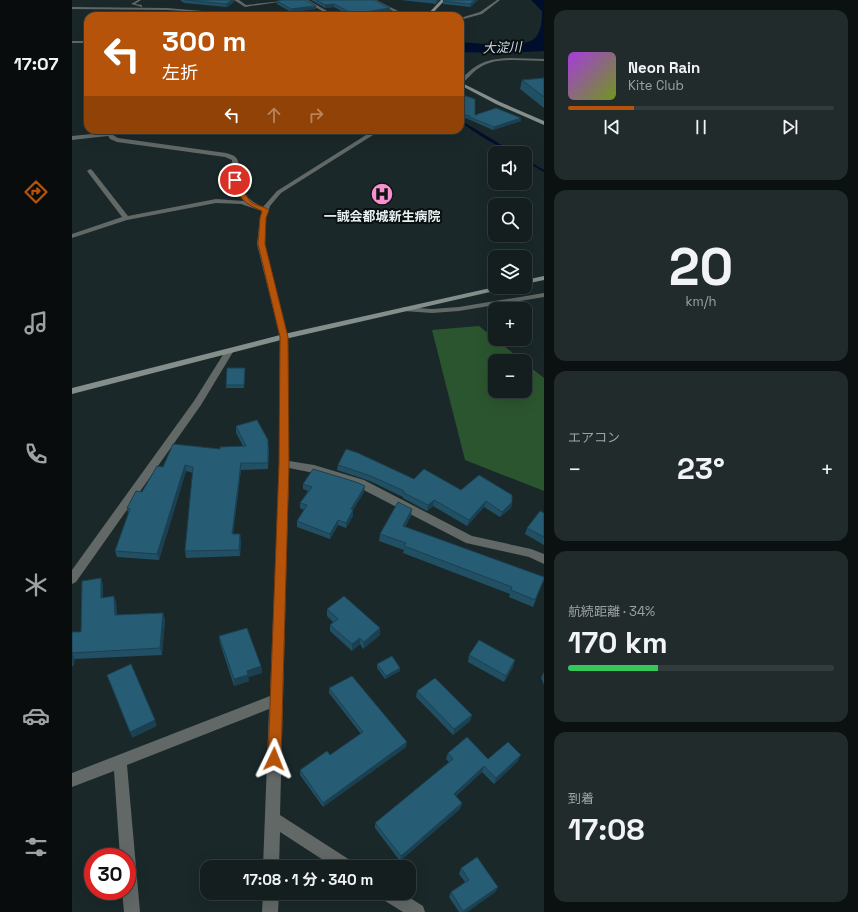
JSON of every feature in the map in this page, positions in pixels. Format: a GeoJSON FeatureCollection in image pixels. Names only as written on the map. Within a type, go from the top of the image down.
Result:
{"type":"FeatureCollection","features":[{"type":"Feature","properties":{"kind":"street"},"geometry":{"type":"LineString","coordinates":[[236,0],[245,6],[289,0]]}},
{"type":"Feature","properties":{"kind":"street"},"geometry":{"type":"LineString","coordinates":[[305,0],[327,12]]}},
{"type":"Feature","properties":{"kind":"street"},"geometry":{"type":"LineString","coordinates":[[373,0],[398,12]]}},
{"type":"Feature","properties":{"kind":"street"},"geometry":{"type":"LineString","coordinates":[[432,12],[443,0]]}},
{"type":"Feature","properties":{"kind":"street"},"geometry":{"type":"LineString","coordinates":[[464,79],[480,64],[490,61],[544,60]]}},
{"type":"Feature","properties":{"kind":"street"},"geometry":{"type":"LineString","coordinates":[[464,85],[498,103],[544,123]]}},
{"type":"Feature","properties":{"kind":"street"},"geometry":{"type":"LineString","coordinates":[[72,138],[110,134],[112,138],[117,140],[226,155],[235,160],[235,180],[239,191],[250,204]]}},
{"type":"Feature","properties":{"kind":"street"},"geometry":{"type":"LineString","coordinates":[[271,860],[284,464],[284,337],[262,244],[263,218],[267,204],[279,192],[372,134]]}},
{"type":"Feature","properties":{"kind":"street"},"geometry":{"type":"LineString","coordinates":[[90,171],[126,218]]}},
{"type":"Feature","properties":{"kind":"street"},"geometry":{"type":"LineString","coordinates":[[72,236],[126,218],[216,201],[229,200],[250,204],[266,210]]}},
{"type":"Feature","properties":{"kind":"street"},"geometry":{"type":"LineString","coordinates":[[532,281],[544,278]]}},
{"type":"Feature","properties":{"kind":"street"},"geometry":{"type":"LineString","coordinates":[[72,391],[284,337],[488,290]]}},
{"type":"Feature","properties":{"kind":"street"},"geometry":{"type":"LineString","coordinates":[[404,309],[432,311],[459,309],[544,295]]}},
{"type":"Feature","properties":{"kind":"street"},"geometry":{"type":"LineString","coordinates":[[72,579],[198,403],[229,352]]}},
{"type":"Feature","properties":{"kind":"street"},"geometry":{"type":"LineString","coordinates":[[284,464],[314,469],[360,483],[470,540],[531,552],[544,559]]}},
{"type":"Feature","properties":{"kind":"street"},"geometry":{"type":"LineString","coordinates":[[72,780],[276,700]]}},
{"type":"Feature","properties":{"kind":"street"},"geometry":{"type":"LineString","coordinates":[[120,762],[132,912]]}},
{"type":"Feature","properties":{"kind":"street"},"geometry":{"type":"LineString","coordinates":[[272,818],[337,860]]}},
{"type":"Feature","properties":{"kind":"street"},"geometry":{"type":"LineString","coordinates":[[270,900],[270,912]]}},
{"type":"Feature","properties":{"kind":"street"},"geometry":{"type":"LineString","coordinates":[[399,900],[417,912]]}},
{"type":"Feature","properties":{"kind":"lane"},"geometry":{"type":"LineString","coordinates":[[140,0],[132,4],[136,6],[208,12]]}},
{"type":"Feature","properties":{"kind":"lane"},"geometry":{"type":"LineString","coordinates":[[464,18],[481,13],[499,0]]}},
{"type":"Feature","properties":{"kind":"lane"},"geometry":{"type":"LineString","coordinates":[[72,8],[167,9]]}},
{"type":"Feature","properties":{"kind":"lane"},"geometry":{"type":"LineString","coordinates":[[72,42],[84,42]]}},
{"type":"Feature","properties":{"kind":"green space"},"geometry":{"type":"Polygon","coordinates":[[[479,326],[488,333],[488,346],[504,346],[514,354],[488,354],[488,398],[532,398],[532,369],[544,378],[544,491],[465,460],[432,330],[479,326]]]}},
{"type":"Feature","properties":{"kind":"water","name":"大淀川"},"geometry":{"type":"Polygon","coordinates":[[[531,0],[544,0],[544,51],[502,53],[464,52],[464,42],[511,45],[530,41],[536,37],[541,28],[542,11],[531,0]]]}},
{"type":"Feature","properties":{"kind":"building"},"geometry":{"type":"Polygon","coordinates":[[[185,0],[232,0],[226,4],[185,0]]]}},
{"type":"Feature","properties":{"kind":"building"},"geometry":{"type":"Polygon","coordinates":[[[306,0],[316,6],[291,9],[277,1],[306,0]]]}},
{"type":"Feature","properties":{"kind":"building"},"geometry":{"type":"Polygon","coordinates":[[[316,0],[374,0],[390,8],[365,12],[349,12],[334,4],[325,5],[316,0]]]}},
{"type":"Feature","properties":{"kind":"building"},"geometry":{"type":"Polygon","coordinates":[[[475,0],[470,4],[443,1],[475,0]]]}},
{"type":"Feature","properties":{"kind":"building"},"geometry":{"type":"Polygon","coordinates":[[[544,78],[544,97],[522,80],[544,78]]]}},
{"type":"Feature","properties":{"kind":"building"},"geometry":{"type":"Polygon","coordinates":[[[464,96],[475,99],[475,115],[496,108],[521,118],[494,127],[464,115],[464,96]]]}},
{"type":"Feature","properties":{"kind":"building"},"geometry":{"type":"Polygon","coordinates":[[[227,368],[245,368],[244,385],[226,385],[227,368]]]}},
{"type":"Feature","properties":{"kind":"building"},"geometry":{"type":"Polygon","coordinates":[[[257,420],[268,440],[268,463],[241,463],[232,534],[240,534],[239,550],[185,551],[193,467],[185,465],[157,554],[115,551],[130,509],[127,508],[136,491],[142,492],[157,466],[163,467],[173,444],[220,449],[220,447],[246,446],[236,426],[257,420]]]}},
{"type":"Feature","properties":{"kind":"building"},"geometry":{"type":"Polygon","coordinates":[[[346,449],[414,479],[424,469],[461,490],[479,475],[512,495],[512,502],[502,512],[486,501],[469,520],[434,500],[428,505],[404,493],[404,491],[371,476],[338,465],[346,449]]]}},
{"type":"Feature","properties":{"kind":"building"},"geometry":{"type":"Polygon","coordinates":[[[313,469],[365,486],[351,509],[353,510],[346,523],[338,520],[330,534],[297,521],[307,505],[300,503],[312,487],[303,484],[313,469]]]}},
{"type":"Feature","properties":{"kind":"building"},"geometry":{"type":"Polygon","coordinates":[[[398,502],[412,509],[403,526],[544,577],[535,600],[511,590],[512,587],[404,546],[406,543],[380,534],[398,502]]]}},
{"type":"Feature","properties":{"kind":"building"},"geometry":{"type":"Polygon","coordinates":[[[540,511],[544,513],[544,537],[527,528],[540,511]]]}},
{"type":"Feature","properties":{"kind":"building"},"geometry":{"type":"Polygon","coordinates":[[[101,578],[101,598],[114,596],[115,615],[163,613],[160,648],[72,653],[72,632],[81,632],[82,581],[101,578]]]}},
{"type":"Feature","properties":{"kind":"building"},"geometry":{"type":"Polygon","coordinates":[[[344,596],[380,628],[364,642],[360,638],[352,644],[330,625],[338,619],[327,609],[344,596]]]}},
{"type":"Feature","properties":{"kind":"building"},"geometry":{"type":"Polygon","coordinates":[[[247,628],[261,666],[247,671],[248,675],[234,679],[219,636],[247,628]]]}},
{"type":"Feature","properties":{"kind":"building"},"geometry":{"type":"Polygon","coordinates":[[[479,640],[515,660],[506,676],[469,655],[479,640]]]}},
{"type":"Feature","properties":{"kind":"building"},"geometry":{"type":"Polygon","coordinates":[[[392,656],[400,668],[386,676],[377,664],[392,656]]]}},
{"type":"Feature","properties":{"kind":"building"},"geometry":{"type":"Polygon","coordinates":[[[131,664],[155,720],[130,732],[107,675],[131,664]]]}},
{"type":"Feature","properties":{"kind":"building"},"geometry":{"type":"Polygon","coordinates":[[[352,676],[407,742],[323,803],[300,770],[327,751],[330,755],[363,732],[329,688],[352,676]]]}},
{"type":"Feature","properties":{"kind":"building"},"geometry":{"type":"Polygon","coordinates":[[[435,678],[472,715],[454,729],[417,691],[435,678]]]}},
{"type":"Feature","properties":{"kind":"building"},"geometry":{"type":"Polygon","coordinates":[[[467,737],[488,759],[508,742],[521,755],[496,778],[484,766],[454,794],[462,803],[401,856],[375,823],[453,759],[448,753],[467,737]]]}},
{"type":"Feature","properties":{"kind":"building"},"geometry":{"type":"Polygon","coordinates":[[[477,857],[498,887],[463,911],[451,892],[469,880],[461,868],[477,857]]]}},
{"type":"Feature","properties":{"kind":"waterway"},"geometry":{"type":"LineString","coordinates":[[464,124],[501,146]]}},
{"type":"Feature","properties":{"kind":"waterway"},"geometry":{"type":"LineString","coordinates":[[532,164],[544,171]]}},
{"type":"Feature","properties":{"kind":"place","name":"一誠会都城新生病院"},"geometry":{"type":"Point","coordinates":[382,194]}},
{"type":"Feature","properties":{"kind":"route"},"geometry":{"type":"LineString","coordinates":[[235,180],[239,191],[250,204],[266,210],[263,218],[262,244],[284,337],[284,464],[274,759]]}}]}
